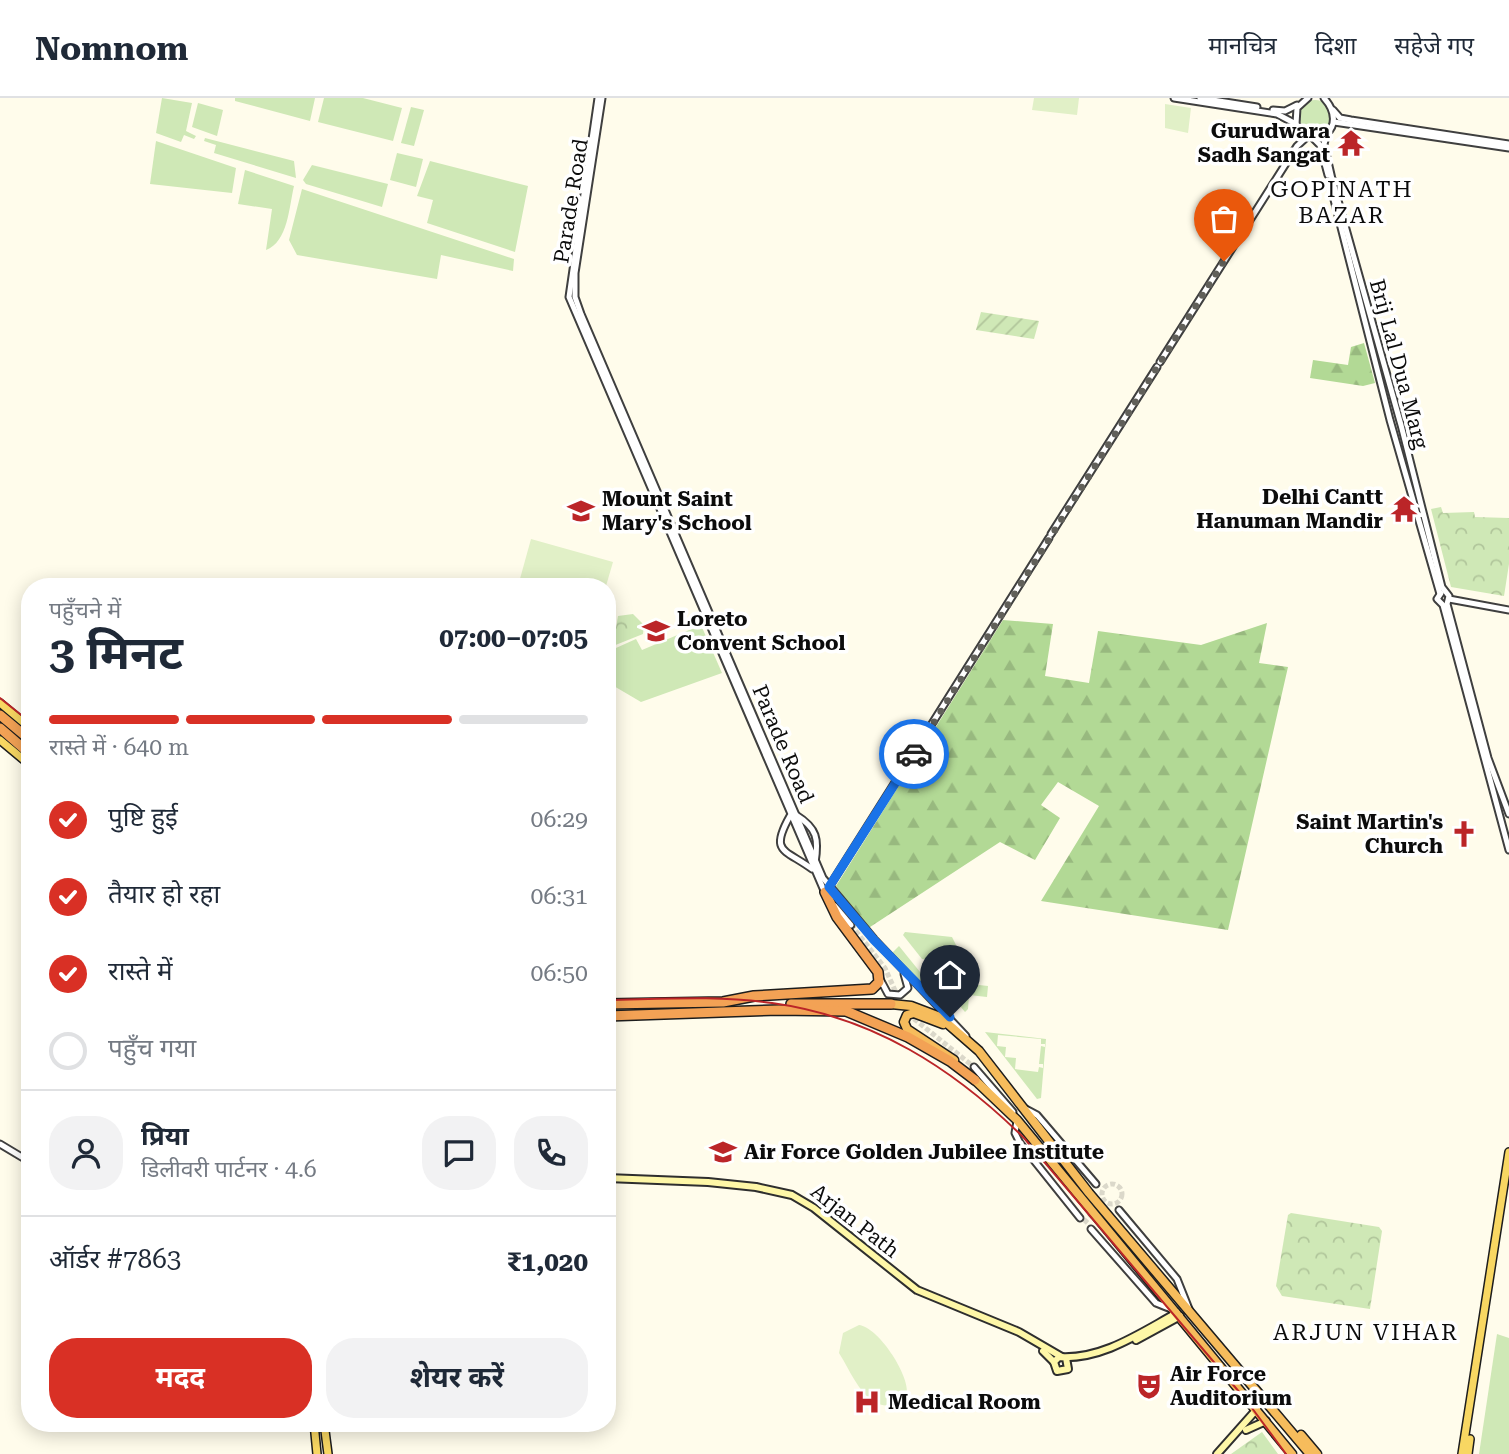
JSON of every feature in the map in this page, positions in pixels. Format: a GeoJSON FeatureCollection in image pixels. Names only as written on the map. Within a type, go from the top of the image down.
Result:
{"type":"FeatureCollection","features":[{"type":"Feature","properties":{"kind":"highway"},"geometry":{"type":"LineString","coordinates":[[0,715],[21,732]]}},
{"type":"Feature","properties":{"kind":"highway"},"geometry":{"type":"LineString","coordinates":[[0,728],[21,746]]}},
{"type":"Feature","properties":{"kind":"highway"},"geometry":{"type":"LineString","coordinates":[[616,1004],[723,1002],[754,996],[861,992],[874,988],[880,979],[877,969],[840,921],[827,889]]}},
{"type":"Feature","properties":{"kind":"highway"},"geometry":{"type":"LineString","coordinates":[[616,1009],[891,1004],[932,1013],[969,1041],[1089,1193],[1310,1454]]}},
{"type":"Feature","properties":{"kind":"highway"},"geometry":{"type":"LineString","coordinates":[[616,1016],[779,1010],[846,1011],[908,1037],[973,1074]]}},
{"type":"Feature","properties":{"kind":"highway"},"geometry":{"type":"LineString","coordinates":[[953,1027],[914,1013],[907,1015],[904,1022],[907,1029],[973,1074],[1017,1120],[1292,1454]]}},
{"type":"Feature","properties":{"kind":"highway"},"geometry":{"type":"LineString","coordinates":[[1290,1428],[1299,1433],[1317,1454]]}},
{"type":"Feature","properties":{"kind":"main road"},"geometry":{"type":"LineString","coordinates":[[0,703],[21,720]]}},
{"type":"Feature","properties":{"kind":"main road"},"geometry":{"type":"LineString","coordinates":[[0,740],[21,758]]}},
{"type":"Feature","properties":{"kind":"main road"},"geometry":{"type":"LineString","coordinates":[[1465,1454],[1509,1152]]}},
{"type":"Feature","properties":{"kind":"main road","name":"Arjan Path"},"geometry":{"type":"LineString","coordinates":[[616,1180],[722,1183],[792,1195],[814,1208],[917,1290],[1018,1332],[1066,1360]]}},
{"type":"Feature","properties":{"kind":"main road","name":"Arjan Path"},"geometry":{"type":"LineString","coordinates":[[616,1180],[735,1187],[792,1199],[819,1216],[904,1285],[1007,1331],[1039,1348],[1054,1362]]}},
{"type":"Feature","properties":{"kind":"main road"},"geometry":{"type":"LineString","coordinates":[[1465,1454],[1509,1183]]}},
{"type":"Feature","properties":{"kind":"main road"},"geometry":{"type":"LineString","coordinates":[[1066,1360],[1066,1371],[1059,1372],[1054,1362],[1116,1350],[1178,1313]]}},
{"type":"Feature","properties":{"kind":"main road"},"geometry":{"type":"LineString","coordinates":[[1218,1454],[1249,1425],[1257,1409]]}},
{"type":"Feature","properties":{"kind":"main road"},"geometry":{"type":"LineString","coordinates":[[1249,1425],[1266,1420]]}},
{"type":"Feature","properties":{"kind":"main road"},"geometry":{"type":"LineString","coordinates":[[315,1432],[317,1454]]}},
{"type":"Feature","properties":{"kind":"main road"},"geometry":{"type":"LineString","coordinates":[[325,1432],[328,1454]]}},
{"type":"Feature","properties":{"kind":"street","name":"Parade Road"},"geometry":{"type":"LineString","coordinates":[[600,98],[575,273],[576,297],[745,702],[827,889],[969,1041]]}},
{"type":"Feature","properties":{"kind":"street"},"geometry":{"type":"LineString","coordinates":[[1174,98],[1277,114],[1322,144],[1334,122],[1333,110]]}},
{"type":"Feature","properties":{"kind":"street"},"geometry":{"type":"LineString","coordinates":[[1200,98],[1283,111],[1305,100]]}},
{"type":"Feature","properties":{"kind":"street"},"geometry":{"type":"LineString","coordinates":[[1324,99],[1340,118],[1509,146]]}},
{"type":"Feature","properties":{"kind":"street"},"geometry":{"type":"LineString","coordinates":[[1297,146],[1295,113],[1305,100]]}},
{"type":"Feature","properties":{"kind":"street"},"geometry":{"type":"LineString","coordinates":[[1334,122],[1492,143]]}},
{"type":"Feature","properties":{"kind":"street"},"geometry":{"type":"LineString","coordinates":[[827,889],[1297,146],[1310,137],[1327,133]]}},
{"type":"Feature","properties":{"kind":"street","name":"Brij Lal Dua Marg"},"geometry":{"type":"LineString","coordinates":[[1322,144],[1385,400],[1442,593],[1438,601],[1446,603]]}},
{"type":"Feature","properties":{"kind":"street"},"geometry":{"type":"LineString","coordinates":[[1442,593],[1488,758],[1508,813]]}},
{"type":"Feature","properties":{"kind":"street"},"geometry":{"type":"LineString","coordinates":[[1446,603],[1509,610]]}},
{"type":"Feature","properties":{"kind":"street"},"geometry":{"type":"LineString","coordinates":[[1446,603],[1509,850]]}},
{"type":"Feature","properties":{"kind":"street","name":"Parade Road"},"geometry":{"type":"LineString","coordinates":[[793,815],[813,870],[851,925]]}},
{"type":"Feature","properties":{"kind":"street"},"geometry":{"type":"LineString","coordinates":[[813,870],[786,854],[780,844],[780,834],[793,815],[815,831],[818,845],[815,863]]}},
{"type":"Feature","properties":{"kind":"street"},"geometry":{"type":"LineString","coordinates":[[880,979],[892,995],[902,994],[908,988],[908,979],[889,955]]}},
{"type":"Feature","properties":{"kind":"street"},"geometry":{"type":"LineString","coordinates":[[1022,1107],[1037,1115],[1096,1184]]}},
{"type":"Feature","properties":{"kind":"street"},"geometry":{"type":"LineString","coordinates":[[1017,1120],[1015,1133],[1020,1143],[1080,1218]]}},
{"type":"Feature","properties":{"kind":"street"},"geometry":{"type":"LineString","coordinates":[[0,1144],[21,1157]]}},
{"type":"Feature","properties":{"kind":"street"},"geometry":{"type":"LineString","coordinates":[[1119,1210],[1180,1283],[1189,1309]]}},
{"type":"Feature","properties":{"kind":"street"},"geometry":{"type":"LineString","coordinates":[[1091,1228],[1156,1303],[1178,1313]]}},
{"type":"Feature","properties":{"kind":"green space"},"geometry":{"type":"Polygon","coordinates":[[[162,98],[192,103],[186,131],[196,136],[194,139],[184,135],[181,142],[156,133],[162,98]]]}},
{"type":"Feature","properties":{"kind":"green space"},"geometry":{"type":"Polygon","coordinates":[[[235,98],[315,98],[310,121],[235,101],[235,98]]]}},
{"type":"Feature","properties":{"kind":"green space"},"geometry":{"type":"Polygon","coordinates":[[[324,98],[363,98],[402,108],[393,141],[318,122],[324,98]]]}},
{"type":"Feature","properties":{"kind":"green space"},"geometry":{"type":"Polygon","coordinates":[[[1034,98],[1079,98],[1077,115],[1032,110],[1034,98]]]}},
{"type":"Feature","properties":{"kind":"green space"},"geometry":{"type":"Polygon","coordinates":[[[1315,100],[1327,105],[1332,117],[1327,129],[1315,134],[1303,129],[1298,117],[1303,105],[1315,100]]]}},
{"type":"Feature","properties":{"kind":"green space"},"geometry":{"type":"Polygon","coordinates":[[[198,103],[223,110],[217,136],[192,127],[198,103]]]}},
{"type":"Feature","properties":{"kind":"green space"},"geometry":{"type":"Polygon","coordinates":[[[1165,104],[1191,108],[1188,133],[1165,128],[1165,104]]]}},
{"type":"Feature","properties":{"kind":"green space"},"geometry":{"type":"Polygon","coordinates":[[[411,107],[424,110],[414,146],[401,143],[411,107]]]}},
{"type":"Feature","properties":{"kind":"green space"},"geometry":{"type":"Polygon","coordinates":[[[205,138],[294,161],[296,178],[214,153],[216,145],[204,141],[205,138]]]}},
{"type":"Feature","properties":{"kind":"green space"},"geometry":{"type":"Polygon","coordinates":[[[156,141],[236,168],[232,193],[150,184],[156,141]]]}},
{"type":"Feature","properties":{"kind":"green space"},"geometry":{"type":"Polygon","coordinates":[[[397,153],[423,159],[416,187],[390,180],[397,153]]]}},
{"type":"Feature","properties":{"kind":"green space"},"geometry":{"type":"Polygon","coordinates":[[[430,161],[528,186],[515,252],[427,223],[433,200],[417,196],[430,161]]]}},
{"type":"Feature","properties":{"kind":"green space"},"geometry":{"type":"Polygon","coordinates":[[[312,165],[388,184],[382,207],[306,184],[303,180],[312,165]]]}},
{"type":"Feature","properties":{"kind":"green space"},"geometry":{"type":"Polygon","coordinates":[[[245,170],[294,186],[283,232],[279,240],[266,250],[272,209],[238,204],[245,170]]]}},
{"type":"Feature","properties":{"kind":"green space"},"geometry":{"type":"Polygon","coordinates":[[[302,189],[514,259],[513,271],[441,255],[437,279],[297,255],[289,240],[302,189]]]}},
{"type":"Feature","properties":{"kind":"green space"},"geometry":{"type":"Polygon","coordinates":[[[981,312],[1039,321],[1034,339],[976,330],[981,312]]]}},
{"type":"Feature","properties":{"kind":"green space"},"geometry":{"type":"Polygon","coordinates":[[[1364,343],[1375,383],[1363,386],[1310,378],[1313,360],[1348,365],[1351,347],[1364,343]]]}},
{"type":"Feature","properties":{"kind":"green space"},"geometry":{"type":"Polygon","coordinates":[[[1441,507],[1443,513],[1474,512],[1475,517],[1509,518],[1509,564],[1504,596],[1451,587],[1431,509],[1441,507]]]}},
{"type":"Feature","properties":{"kind":"green space"},"geometry":{"type":"Polygon","coordinates":[[[531,539],[613,562],[608,578],[520,578],[531,539]]]}},
{"type":"Feature","properties":{"kind":"green space"},"geometry":{"type":"Polygon","coordinates":[[[633,614],[644,625],[643,634],[616,645],[618,616],[633,614]]]}},
{"type":"Feature","properties":{"kind":"green space"},"geometry":{"type":"Polygon","coordinates":[[[1003,620],[1053,624],[1045,676],[1089,683],[1098,631],[1201,645],[1267,623],[1259,663],[1288,667],[1228,930],[1041,901],[1099,806],[1058,782],[1041,805],[1060,818],[1035,860],[1000,842],[867,929],[836,886],[1003,620]]]}},
{"type":"Feature","properties":{"kind":"green space"},"geometry":{"type":"Polygon","coordinates":[[[701,625],[722,673],[641,702],[616,687],[616,648],[636,639],[642,650],[701,625]]]}},
{"type":"Feature","properties":{"kind":"green space"},"geometry":{"type":"Polygon","coordinates":[[[905,932],[952,937],[956,945],[940,960],[922,959],[903,935],[905,932]]]}},
{"type":"Feature","properties":{"kind":"green space"},"geometry":{"type":"Polygon","coordinates":[[[899,946],[937,993],[928,1000],[890,955],[899,946]]]}},
{"type":"Feature","properties":{"kind":"green space"},"geometry":{"type":"Polygon","coordinates":[[[959,950],[969,953],[974,964],[969,976],[959,981],[943,964],[959,950]]]}},
{"type":"Feature","properties":{"kind":"green space"},"geometry":{"type":"Polygon","coordinates":[[[978,972],[970,984],[988,986],[987,997],[969,995],[968,1009],[965,1012],[955,1000],[956,989],[978,972]]]}},
{"type":"Feature","properties":{"kind":"green space"},"geometry":{"type":"Polygon","coordinates":[[[985,1032],[1046,1039],[1041,1098],[1037,1099],[985,1032]],[[998,1035],[997,1046],[1006,1047],[1005,1057],[1016,1058],[1015,1069],[1038,1072],[1039,1067],[1043,1068],[1043,1064],[1039,1064],[1041,1046],[1045,1047],[1045,1044],[1041,1044],[1041,1039],[998,1035]]]}},
{"type":"Feature","properties":{"kind":"green space"},"geometry":{"type":"Polygon","coordinates":[[[1291,1213],[1379,1227],[1382,1231],[1370,1309],[1282,1296],[1276,1286],[1288,1215],[1291,1213]]]}},
{"type":"Feature","properties":{"kind":"green space"},"geometry":{"type":"Polygon","coordinates":[[[859,1325],[867,1328],[883,1342],[903,1375],[907,1393],[894,1405],[875,1402],[867,1396],[854,1380],[839,1353],[843,1333],[859,1325]]]}},
{"type":"Feature","properties":{"kind":"green space"},"geometry":{"type":"Polygon","coordinates":[[[1497,1334],[1509,1338],[1509,1454],[1479,1454],[1497,1334]]]}},
{"type":"Feature","properties":{"kind":"green space"},"geometry":{"type":"Polygon","coordinates":[[[1262,1432],[1278,1454],[1231,1454],[1262,1432]]]}},
{"type":"Feature","properties":{"kind":"tunnel"},"geometry":{"type":"LineString","coordinates":[[851,925],[885,968],[902,1006]]}},
{"type":"Feature","properties":{"kind":"tunnel"},"geometry":{"type":"LineString","coordinates":[[908,1014],[974,1067]]}},
{"type":"Feature","properties":{"kind":"tunnel"},"geometry":{"type":"LineString","coordinates":[[1112,1184],[1119,1187],[1122,1194],[1119,1201],[1112,1204],[1105,1201],[1102,1194],[1105,1187],[1112,1184]]}},
{"type":"Feature","properties":{"kind":"tunnel"},"geometry":{"type":"LineString","coordinates":[[1084,1223],[1095,1211]]}},
{"type":"Feature","properties":{"kind":"railway"},"geometry":{"type":"LineString","coordinates":[[0,698],[21,715]]}},
{"type":"Feature","properties":{"kind":"railway"},"geometry":{"type":"LineString","coordinates":[[616,1000],[731,999],[809,1010],[877,1033],[940,1068],[969,1089],[1024,1138],[1246,1400],[1286,1454]]}},
{"type":"Feature","properties":{"kind":"way so far"},"geometry":{"type":"LineString","coordinates":[[914,754],[1052,537],[1051,534],[1115,432],[1157,367],[1161,366],[1160,362],[1224,261]]}},
{"type":"Feature","properties":{"kind":"place","name":"Gurudwara Sadh Sangat"},"geometry":{"type":"Point","coordinates":[1351,143]}},
{"type":"Feature","properties":{"kind":"place","name":"Delhi Cantt Hanuman Mandir"},"geometry":{"type":"Point","coordinates":[1404,509]}},
{"type":"Feature","properties":{"kind":"place","name":"Mount Saint Mary's School"},"geometry":{"type":"Point","coordinates":[581,511]}},
{"type":"Feature","properties":{"kind":"place","name":"Loreto Convent School"},"geometry":{"type":"Point","coordinates":[656,631]}},
{"type":"Feature","properties":{"kind":"place","name":"Saint Martin's Church"},"geometry":{"type":"Point","coordinates":[1464,834]}},
{"type":"Feature","properties":{"kind":"place","name":"Air Force Golden Jubilee Institute"},"geometry":{"type":"Point","coordinates":[723,1152]}},
{"type":"Feature","properties":{"kind":"place","name":"Air Force Auditorium"},"geometry":{"type":"Point","coordinates":[1149,1386]}},
{"type":"Feature","properties":{"kind":"place","name":"Medical Room"},"geometry":{"type":"Point","coordinates":[867,1402]}},
{"type":"Feature","properties":{"kind":"district","name":"GOPINATH BAZAR"},"geometry":{"type":"Point","coordinates":[1342,202]}},
{"type":"Feature","properties":{"kind":"district","name":"ARJUN VIHAR"},"geometry":{"type":"Point","coordinates":[1366,1332]}},
{"type":"Feature","properties":{"kind":"route"},"geometry":{"type":"LineString","coordinates":[[914,754],[829,887],[874,940],[950,1017]]}}]}
